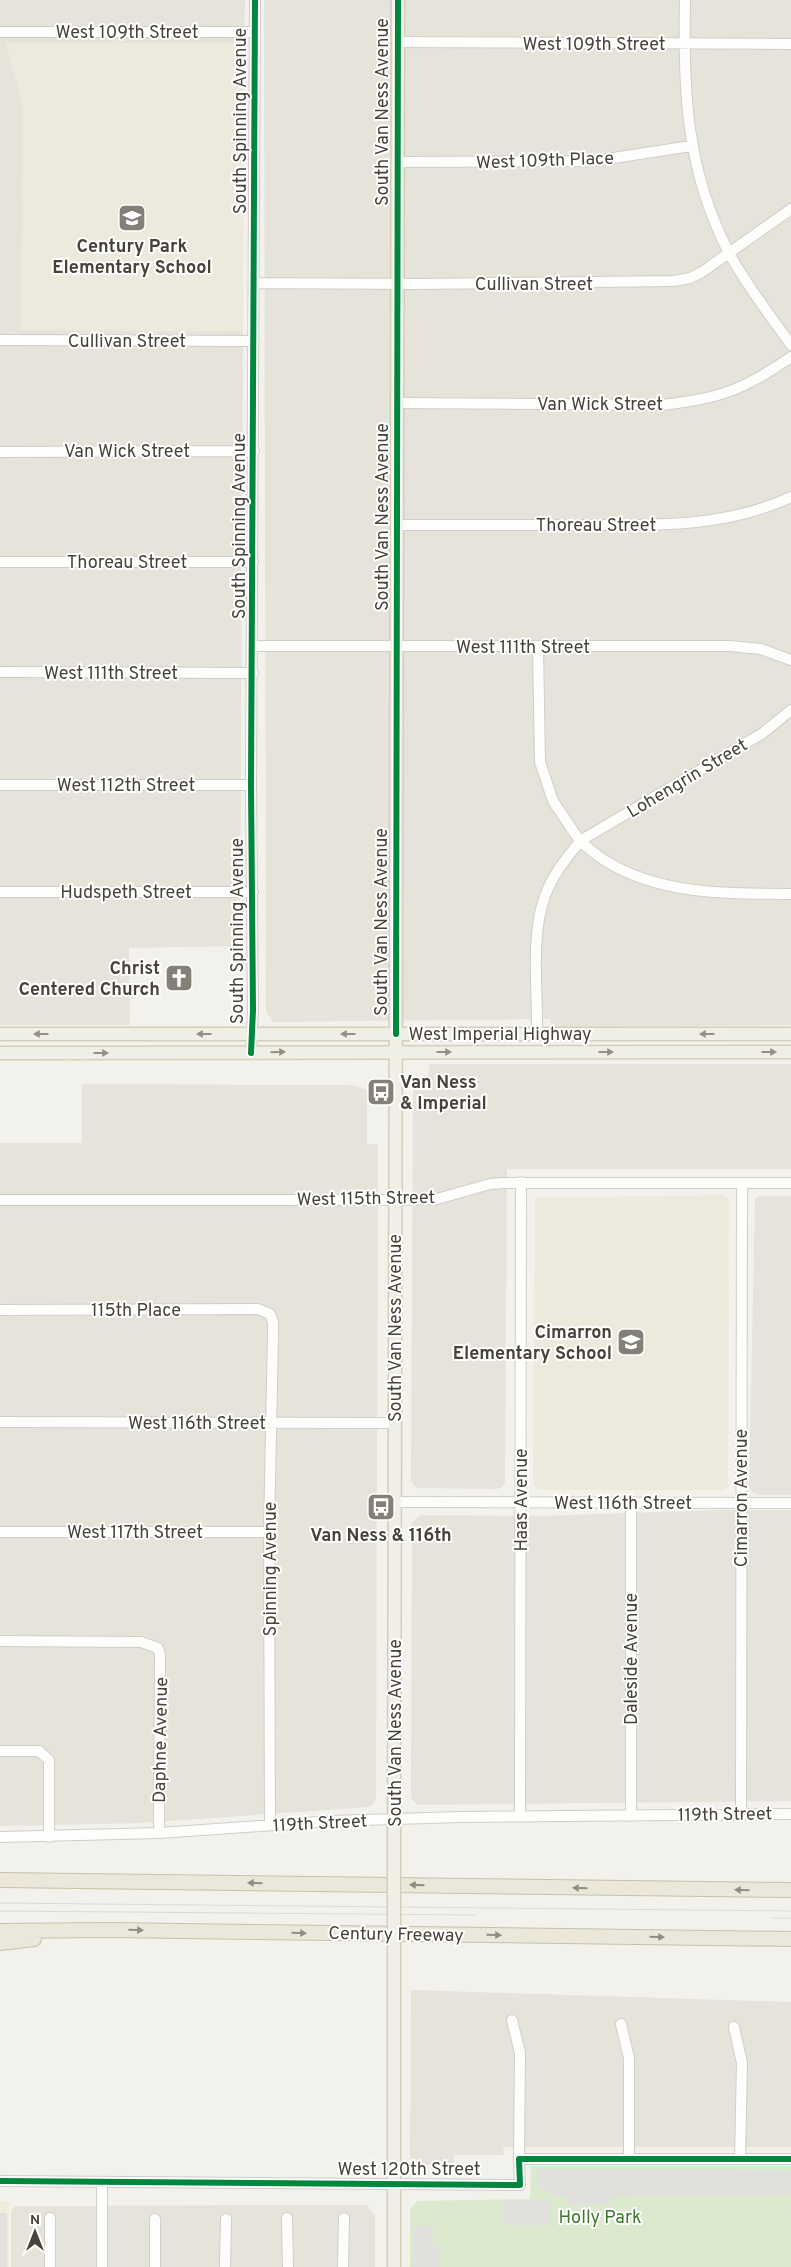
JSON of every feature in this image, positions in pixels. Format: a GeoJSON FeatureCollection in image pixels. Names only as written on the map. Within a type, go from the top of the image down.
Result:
{"type":"FeatureCollection","features":[{"type":"Feature","properties":{"kind":"highway"},"geometry":{"type":"LineString","coordinates":[[0,1880],[791,1890]]}},
{"type":"Feature","properties":{"kind":"highway"},"geometry":{"type":"LineString","coordinates":[[0,1942],[108,1930]]}},
{"type":"Feature","properties":{"kind":"highway","name":"Century Freeway"},"geometry":{"type":"LineString","coordinates":[[0,1931],[108,1930],[791,1939]]}},
{"type":"Feature","properties":{"kind":"main road","name":"South Van Ness Avenue"},"geometry":{"type":"LineString","coordinates":[[394,2267],[398,0]]}},
{"type":"Feature","properties":{"kind":"main road","name":"West Imperial Highway"},"geometry":{"type":"LineString","coordinates":[[0,1034],[791,1034]]}},
{"type":"Feature","properties":{"kind":"main road","name":"West Imperial Highway"},"geometry":{"type":"LineString","coordinates":[[0,1053],[791,1052]]}},
{"type":"Feature","properties":{"kind":"street","name":"South Spinning Avenue"},"geometry":{"type":"LineString","coordinates":[[251,1053],[255,0]]}},
{"type":"Feature","properties":{"kind":"street"},"geometry":{"type":"LineString","coordinates":[[685,0],[685,96],[691,146],[699,176],[729,253],[791,345]]}},
{"type":"Feature","properties":{"kind":"street","name":"West 109th Street"},"geometry":{"type":"LineString","coordinates":[[0,32],[255,32]]}},
{"type":"Feature","properties":{"kind":"street","name":"West 109th Street"},"geometry":{"type":"LineString","coordinates":[[398,42],[791,44]]}},
{"type":"Feature","properties":{"kind":"street","name":"West 109th Place"},"geometry":{"type":"LineString","coordinates":[[397,162],[585,161],[629,157],[691,146]]}},
{"type":"Feature","properties":{"kind":"street","name":"Cullivan Street"},"geometry":{"type":"LineString","coordinates":[[254,283],[397,284],[674,281],[690,278],[791,209]]}},
{"type":"Feature","properties":{"kind":"street","name":"Cullivan Street"},"geometry":{"type":"LineString","coordinates":[[0,340],[254,341]]}},
{"type":"Feature","properties":{"kind":"street","name":"Van Wick Street"},"geometry":{"type":"LineString","coordinates":[[397,403],[661,405],[694,402],[733,391],[763,377],[791,357]]}},
{"type":"Feature","properties":{"kind":"street","name":"Van Wick Street"},"geometry":{"type":"LineString","coordinates":[[0,452],[254,451]]}},
{"type":"Feature","properties":{"kind":"street","name":"Thoreau Street"},"geometry":{"type":"LineString","coordinates":[[397,524],[674,525],[733,517],[791,497]]}},
{"type":"Feature","properties":{"kind":"street","name":"Thoreau Street"},"geometry":{"type":"LineString","coordinates":[[0,562],[253,562]]}},
{"type":"Feature","properties":{"kind":"street","name":"West 111th Street"},"geometry":{"type":"LineString","coordinates":[[253,646],[730,646],[761,649],[791,660]]}},
{"type":"Feature","properties":{"kind":"street"},"geometry":{"type":"LineString","coordinates":[[538,647],[540,762],[553,802],[580,841],[604,860],[630,874],[660,883],[693,890],[727,894],[791,894]]}},
{"type":"Feature","properties":{"kind":"street","name":"West 111th Street"},"geometry":{"type":"LineString","coordinates":[[0,672],[253,673]]}},
{"type":"Feature","properties":{"kind":"street","name":"Lohengrin Street"},"geometry":{"type":"LineString","coordinates":[[580,841],[763,733],[791,710]]}},
{"type":"Feature","properties":{"kind":"street","name":"West 112th Street"},"geometry":{"type":"LineString","coordinates":[[0,785],[251,785]]}},
{"type":"Feature","properties":{"kind":"street"},"geometry":{"type":"LineString","coordinates":[[537,1034],[537,939],[540,914],[552,879],[580,841]]}},
{"type":"Feature","properties":{"kind":"street","name":"Hudspeth Street"},"geometry":{"type":"LineString","coordinates":[[0,892],[253,892]]}},
{"type":"Feature","properties":{"kind":"street","name":"West 115th Street"},"geometry":{"type":"LineString","coordinates":[[0,1200],[395,1200],[436,1199],[490,1184],[521,1182],[791,1183]]}},
{"type":"Feature","properties":{"kind":"street","name":"Haas Avenue"},"geometry":{"type":"LineString","coordinates":[[520,1817],[521,1182]]}},
{"type":"Feature","properties":{"kind":"street","name":"Cimarron Avenue"},"geometry":{"type":"LineString","coordinates":[[741,1814],[742,1183]]}},
{"type":"Feature","properties":{"kind":"street","name":"115th Place"},"geometry":{"type":"LineString","coordinates":[[0,1310],[258,1309],[270,1314]]}},
{"type":"Feature","properties":{"kind":"street","name":"Spinning Avenue"},"geometry":{"type":"LineString","coordinates":[[270,1314],[274,1322],[269,1532],[270,1825]]}},
{"type":"Feature","properties":{"kind":"street","name":"West 116th Street"},"geometry":{"type":"LineString","coordinates":[[0,1422],[395,1423]]}},
{"type":"Feature","properties":{"kind":"street","name":"West 116th Street"},"geometry":{"type":"LineString","coordinates":[[395,1502],[791,1503]]}},
{"type":"Feature","properties":{"kind":"street","name":"Daleside Avenue"},"geometry":{"type":"LineString","coordinates":[[631,1503],[631,1816]]}},
{"type":"Feature","properties":{"kind":"street","name":"West 117th Street"},"geometry":{"type":"LineString","coordinates":[[0,1532],[269,1532]]}},
{"type":"Feature","properties":{"kind":"street","name":"Daphne Avenue"},"geometry":{"type":"LineString","coordinates":[[0,1641],[141,1642],[158,1648],[160,1655],[159,1833]]}},
{"type":"Feature","properties":{"kind":"street"},"geometry":{"type":"LineString","coordinates":[[0,1751],[39,1751],[49,1760],[49,1837]]}},
{"type":"Feature","properties":{"kind":"street","name":"119th Street"},"geometry":{"type":"LineString","coordinates":[[0,1837],[159,1833],[394,1819],[791,1814]]}},
{"type":"Feature","properties":{"kind":"street"},"geometry":{"type":"LineString","coordinates":[[512,2020],[520,2053],[520,2159],[791,2159]]}},
{"type":"Feature","properties":{"kind":"street"},"geometry":{"type":"LineString","coordinates":[[621,2024],[629,2058],[629,2159]]}},
{"type":"Feature","properties":{"kind":"street"},"geometry":{"type":"LineString","coordinates":[[734,2027],[742,2063],[740,2159]]}},
{"type":"Feature","properties":{"kind":"street","name":"West 120th Street"},"geometry":{"type":"LineString","coordinates":[[0,2181],[520,2184],[520,2159]]}},
{"type":"Feature","properties":{"kind":"street"},"geometry":{"type":"LineString","coordinates":[[102,2182],[102,2267]]}},
{"type":"Feature","properties":{"kind":"street"},"geometry":{"type":"LineString","coordinates":[[50,2218],[50,2267]]}},
{"type":"Feature","properties":{"kind":"street"},"geometry":{"type":"LineString","coordinates":[[288,2218],[288,2267]]}},
{"type":"Feature","properties":{"kind":"street"},"geometry":{"type":"LineString","coordinates":[[343,2267],[344,2218]]}},
{"type":"Feature","properties":{"kind":"street"},"geometry":{"type":"LineString","coordinates":[[155,2219],[155,2267]]}},
{"type":"Feature","properties":{"kind":"street"},"geometry":{"type":"LineString","coordinates":[[225,2267],[226,2219]]}},
{"type":"Feature","properties":{"kind":"shaded area"},"geometry":{"type":"Polygon","coordinates":[[[0,0],[245,0],[244,43],[6,43],[23,105],[21,330],[243,331],[240,946],[129,948],[130,1025],[0,1025],[0,0]]]}},
{"type":"Feature","properties":{"kind":"shaded area"},"geometry":{"type":"Polygon","coordinates":[[[264,0],[791,0],[791,1025],[552,1027],[550,1019],[273,1022],[266,1012],[264,0]]]}},
{"type":"Feature","properties":{"kind":"shaded area","name":"Century Park Elementary School"},"geometry":{"type":"Polygon","coordinates":[[[6,43],[244,43],[243,331],[21,330],[23,105],[6,43]]]}},
{"type":"Feature","properties":{"kind":"shaded area"},"geometry":{"type":"Polygon","coordinates":[[[430,1064],[791,1064],[791,1169],[507,1169],[505,1482],[502,1487],[497,1489],[419,1488],[414,1486],[411,1479],[413,1085],[427,1085],[430,1064]]]}},
{"type":"Feature","properties":{"kind":"shaded area"},"geometry":{"type":"Polygon","coordinates":[[[82,1084],[353,1085],[367,1090],[367,1144],[378,1144],[376,1798],[373,1804],[368,1807],[142,1823],[0,1826],[0,1143],[82,1143],[82,1084]]]}},
{"type":"Feature","properties":{"kind":"shaded area","name":"Cimarron Elementary School"},"geometry":{"type":"Polygon","coordinates":[[[725,1195],[729,1199],[728,1485],[724,1490],[539,1490],[535,1488],[533,1484],[535,1198],[725,1195]]]}},
{"type":"Feature","properties":{"kind":"shaded area"},"geometry":{"type":"Polygon","coordinates":[[[759,1196],[791,1196],[791,1495],[758,1495],[751,1491],[749,1487],[755,1199],[759,1196]]]}},
{"type":"Feature","properties":{"kind":"shaded area"},"geometry":{"type":"Polygon","coordinates":[[[720,1510],[791,1510],[791,1801],[419,1805],[415,1803],[411,1798],[412,1522],[421,1515],[538,1516],[720,1510]]]}},
{"type":"Feature","properties":{"kind":"shaded area"},"geometry":{"type":"Polygon","coordinates":[[[411,1990],[791,2002],[791,2147],[503,2147],[504,2155],[454,2155],[454,2165],[421,2165],[410,2157],[411,1990]]]}},
{"type":"Feature","properties":{"kind":"shaded area"},"geometry":{"type":"Polygon","coordinates":[[[537,2169],[791,2171],[791,2195],[612,2196],[612,2205],[568,2205],[568,2197],[555,2196],[538,2186],[537,2169]]]}},
{"type":"Feature","properties":{"kind":"shaded area"},"geometry":{"type":"Polygon","coordinates":[[[503,2200],[550,2200],[550,2225],[502,2225],[503,2200]]]}},
{"type":"Feature","properties":{"kind":"shaded area"},"geometry":{"type":"Polygon","coordinates":[[[0,2201],[9,2201],[9,2267],[0,2267],[0,2201]]]}},
{"type":"Feature","properties":{"kind":"shaded area"},"geometry":{"type":"Polygon","coordinates":[[[366,2205],[375,2215],[375,2267],[11,2267],[11,2211],[15,2206],[366,2205]]]}},
{"type":"Feature","properties":{"kind":"shaded area"},"geometry":{"type":"Polygon","coordinates":[[[0,2213],[7,2213],[7,2267],[0,2267],[0,2213]]]}},
{"type":"Feature","properties":{"kind":"shaded area"},"geometry":{"type":"Polygon","coordinates":[[[414,2226],[434,2226],[434,2246],[442,2246],[442,2267],[413,2267],[414,2226]]]}},
{"type":"Feature","properties":{"kind":"green space","name":"Holly Park"},"geometry":{"type":"Polygon","coordinates":[[[531,2166],[791,2166],[791,2267],[410,2267],[410,2210],[417,2201],[530,2199],[531,2166]]]}},
{"type":"Feature","properties":{"kind":"tram line"},"geometry":{"type":"LineString","coordinates":[[0,1903],[791,1911]]}},
{"type":"Feature","properties":{"kind":"tram line"},"geometry":{"type":"LineString","coordinates":[[0,1911],[477,1915]]}},
{"type":"Feature","properties":{"kind":"tram line"},"geometry":{"type":"LineString","coordinates":[[772,1918],[791,1918]]}},
{"type":"Feature","properties":{"kind":"cycle path"},"geometry":{"type":"LineString","coordinates":[[251,1053],[253,1010],[251,785],[255,0]]}},
{"type":"Feature","properties":{"kind":"cycle path"},"geometry":{"type":"LineString","coordinates":[[396,1034],[398,0]]}},
{"type":"Feature","properties":{"kind":"cycle path"},"geometry":{"type":"LineString","coordinates":[[0,2181],[520,2185],[519,2159],[791,2159]]}},
{"type":"Feature","properties":{"kind":"place","name":"Century Park Elementary School"},"geometry":{"type":"Point","coordinates":[132,218]}},
{"type":"Feature","properties":{"kind":"place","name":"Christ Centered Church"},"geometry":{"type":"Point","coordinates":[179,978]}},
{"type":"Feature","properties":{"kind":"place","name":"Van Ness & Imperial"},"geometry":{"type":"Point","coordinates":[381,1092]}},
{"type":"Feature","properties":{"kind":"place","name":"Cimarron Elementary School"},"geometry":{"type":"Point","coordinates":[631,1342]}},
{"type":"Feature","properties":{"kind":"place","name":"Van Ness & 116th"},"geometry":{"type":"Point","coordinates":[381,1507]}}]}
